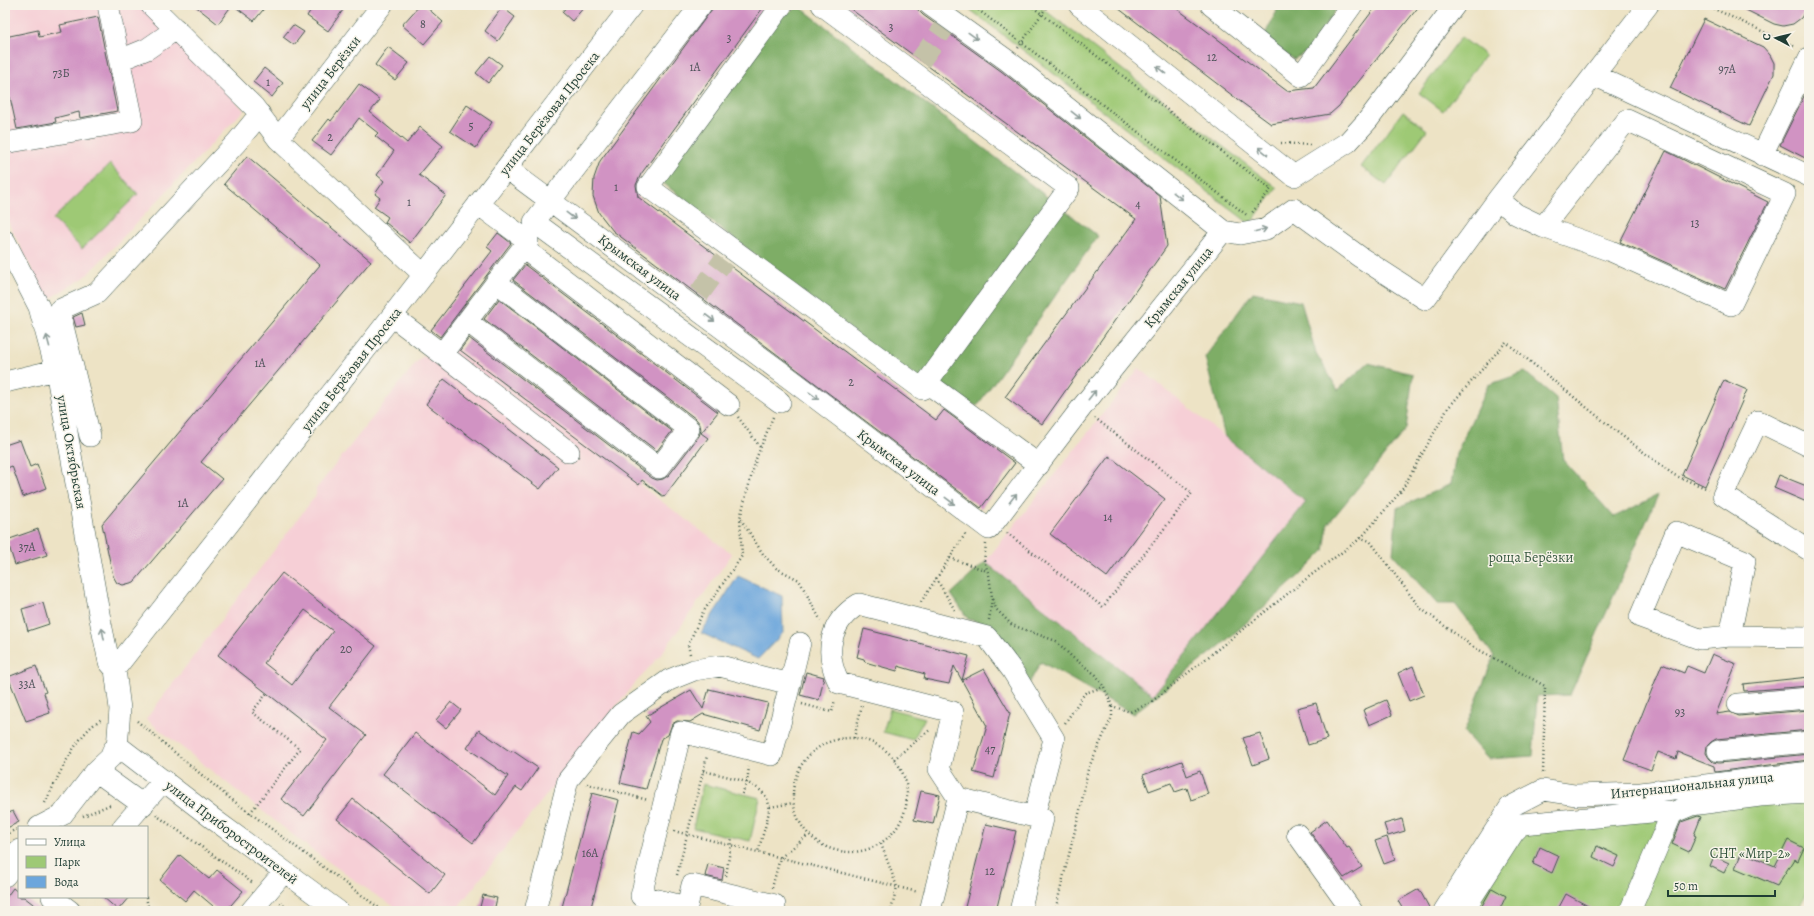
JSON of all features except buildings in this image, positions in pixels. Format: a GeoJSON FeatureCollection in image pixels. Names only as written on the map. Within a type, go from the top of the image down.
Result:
{"type":"FeatureCollection","features":[{"type":"Feature","properties":{"kind":"street"},"geometry":{"type":"LineString","coordinates":[[5,143],[132,121],[108,5]]}},
{"type":"Feature","properties":{"kind":"street","name":"улица Берёзки"},"geometry":{"type":"LineString","coordinates":[[278,139],[382,5]]}},
{"type":"Feature","properties":{"kind":"street","name":"улица Берёзовая Просека"},"geometry":{"type":"LineString","coordinates":[[115,669],[424,275],[632,5]]}},
{"type":"Feature","properties":{"kind":"street"},"geometry":{"type":"LineString","coordinates":[[701,5],[534,222],[780,402]]}},
{"type":"Feature","properties":{"kind":"street"},"geometry":{"type":"LineString","coordinates":[[782,5],[648,187],[728,255],[922,389],[1069,188],[916,66],[822,5]]}},
{"type":"Feature","properties":{"kind":"street"},"geometry":{"type":"LineString","coordinates":[[930,5],[947,23],[1008,61],[1223,231],[1240,234],[1266,229],[1294,209]]}},
{"type":"Feature","properties":{"kind":"street"},"geometry":{"type":"LineString","coordinates":[[1079,5],[1294,176]]}},
{"type":"Feature","properties":{"kind":"street"},"geometry":{"type":"LineString","coordinates":[[1211,5],[1301,76],[1352,5]]}},
{"type":"Feature","properties":{"kind":"street"},"geometry":{"type":"LineString","coordinates":[[1294,176],[1348,142],[1368,120],[1455,5]]}},
{"type":"Feature","properties":{"kind":"street"},"geometry":{"type":"LineString","coordinates":[[1294,209],[1360,257],[1425,299],[1498,199],[1648,5]]}},
{"type":"Feature","properties":{"kind":"street"},"geometry":{"type":"LineString","coordinates":[[153,6],[260,114],[278,139],[424,275]]}},
{"type":"Feature","properties":{"kind":"street"},"geometry":{"type":"LineString","coordinates":[[120,60],[147,49],[176,29]]}},
{"type":"Feature","properties":{"kind":"street"},"geometry":{"type":"LineString","coordinates":[[1762,154],[1806,54]]}},
{"type":"Feature","properties":{"kind":"street"},"geometry":{"type":"LineString","coordinates":[[1594,75],[1809,176]]}},
{"type":"Feature","properties":{"kind":"street"},"geometry":{"type":"LineString","coordinates":[[90,436],[58,310],[97,292],[237,142],[260,114]]}},
{"type":"Feature","properties":{"kind":"street"},"geometry":{"type":"LineString","coordinates":[[1498,199],[1516,214],[1543,227],[1611,251],[1731,305],[1785,194],[1626,120],[1543,227]]}},
{"type":"Feature","properties":{"kind":"street","name":"Крымская улица"},"geometry":{"type":"LineString","coordinates":[[506,168],[550,200],[695,299],[986,523],[1039,465],[1082,407],[1223,231]]}},
{"type":"Feature","properties":{"kind":"street"},"geometry":{"type":"LineString","coordinates":[[1294,176],[1294,209]]}},
{"type":"Feature","properties":{"kind":"street"},"geometry":{"type":"LineString","coordinates":[[442,354],[528,241],[478,204]]}},
{"type":"Feature","properties":{"kind":"street","name":"улица Октябрьская"},"geometry":{"type":"LineString","coordinates":[[5,241],[40,308],[56,370],[109,662],[115,669]]}},
{"type":"Feature","properties":{"kind":"street"},"geometry":{"type":"LineString","coordinates":[[523,248],[729,405]]}},
{"type":"Feature","properties":{"kind":"street"},"geometry":{"type":"LineString","coordinates":[[467,321],[659,468],[685,435],[689,429],[496,282]]}},
{"type":"Feature","properties":{"kind":"street"},"geometry":{"type":"LineString","coordinates":[[392,316],[569,452]]}},
{"type":"Feature","properties":{"kind":"street"},"geometry":{"type":"LineString","coordinates":[[5,382],[56,370]]}},
{"type":"Feature","properties":{"kind":"street"},"geometry":{"type":"LineString","coordinates":[[927,383],[1039,465]]}},
{"type":"Feature","properties":{"kind":"street"},"geometry":{"type":"LineString","coordinates":[[1809,446],[1758,421],[1723,496],[1809,550]]}},
{"type":"Feature","properties":{"kind":"street"},"geometry":{"type":"LineString","coordinates":[[1730,636],[1745,561],[1676,532],[1640,617],[1700,639],[1730,636],[1809,637]]}},
{"type":"Feature","properties":{"kind":"street"},"geometry":{"type":"LineString","coordinates":[[1020,911],[1043,819],[1034,817],[958,798],[939,769],[953,712],[839,683],[831,663],[830,651],[835,630],[840,620],[849,610],[860,604],[978,635],[1012,670],[1054,739],[1034,817]]}},
{"type":"Feature","properties":{"kind":"street"},"geometry":{"type":"LineString","coordinates":[[771,907],[692,884],[681,907],[641,896],[682,732],[772,755],[800,644]]}},
{"type":"Feature","properties":{"kind":"street"},"geometry":{"type":"LineString","coordinates":[[535,911],[568,780],[620,714],[669,680],[694,670],[720,666],[788,692]]}},
{"type":"Feature","properties":{"kind":"street"},"geometry":{"type":"LineString","coordinates":[[44,826],[69,821],[112,757],[120,709],[115,669]]}},
{"type":"Feature","properties":{"kind":"street"},"geometry":{"type":"LineString","coordinates":[[1738,704],[1809,698]]}},
{"type":"Feature","properties":{"kind":"street"},"geometry":{"type":"LineString","coordinates":[[1718,751],[1809,742]]}},
{"type":"Feature","properties":{"kind":"street"},"geometry":{"type":"LineString","coordinates":[[112,757],[136,800]]}},
{"type":"Feature","properties":{"kind":"street","name":"улица Приборостроителей"},"geometry":{"type":"LineString","coordinates":[[112,757],[164,780],[284,872],[338,911]]}},
{"type":"Feature","properties":{"kind":"street","name":"Интернациональная улица"},"geometry":{"type":"LineString","coordinates":[[1543,790],[1574,795],[1641,793],[1809,772]]}},
{"type":"Feature","properties":{"kind":"street"},"geometry":{"type":"LineString","coordinates":[[123,826],[136,800],[164,780]]}},
{"type":"Feature","properties":{"kind":"street"},"geometry":{"type":"LineString","coordinates":[[1444,911],[1510,807],[1543,790]]}},
{"type":"Feature","properties":{"kind":"street"},"geometry":{"type":"LineString","coordinates":[[1463,911],[1514,832],[1522,824],[1662,811],[1672,813],[1691,805],[1760,796],[1809,793]]}},
{"type":"Feature","properties":{"kind":"street"},"geometry":{"type":"LineString","coordinates":[[932,904],[958,798]]}},
{"type":"Feature","properties":{"kind":"street"},"geometry":{"type":"LineString","coordinates":[[1630,911],[1672,813]]}},
{"type":"Feature","properties":{"kind":"street"},"geometry":{"type":"LineString","coordinates":[[1297,834],[1352,911]]}},
{"type":"Feature","properties":{"kind":"street"},"geometry":{"type":"LineString","coordinates":[[5,845],[18,838]]}},
{"type":"Feature","properties":{"kind":"street"},"geometry":{"type":"LineString","coordinates":[[251,911],[284,872]]}},
{"type":"Feature","properties":{"kind":"street"},"geometry":{"type":"LineString","coordinates":[[53,898],[70,911]]}},
{"type":"Feature","properties":{"kind":"path"},"geometry":{"type":"LineString","coordinates":[[972,5],[1249,217],[1271,189],[1030,5]]}},
{"type":"Feature","properties":{"kind":"path"},"geometry":{"type":"LineString","coordinates":[[1008,61],[1048,5]]}},
{"type":"Feature","properties":{"kind":"path"},"geometry":{"type":"LineString","coordinates":[[1706,5],[1806,54]]}},
{"type":"Feature","properties":{"kind":"path"},"geometry":{"type":"LineString","coordinates":[[1278,143],[1315,145]]}},
{"type":"Feature","properties":{"kind":"path"},"geometry":{"type":"LineString","coordinates":[[1112,706],[1130,712],[1150,703],[1310,576],[1361,538],[1402,490],[1448,408],[1506,342],[1617,432],[1674,474],[1723,496]]}},
{"type":"Feature","properties":{"kind":"path"},"geometry":{"type":"LineString","coordinates":[[694,670],[688,645],[703,612],[742,556],[740,518],[756,459],[780,402]]}},
{"type":"Feature","properties":{"kind":"path"},"geometry":{"type":"LineString","coordinates":[[729,405],[761,447]]}},
{"type":"Feature","properties":{"kind":"path"},"geometry":{"type":"LineString","coordinates":[[986,523],[1103,607],[1192,493],[1082,407]]}},
{"type":"Feature","properties":{"kind":"path"},"geometry":{"type":"LineString","coordinates":[[740,518],[763,554],[776,568],[799,580],[819,620],[835,630]]}},
{"type":"Feature","properties":{"kind":"path"},"geometry":{"type":"LineString","coordinates":[[911,618],[950,558],[986,523]]}},
{"type":"Feature","properties":{"kind":"path"},"geometry":{"type":"LineString","coordinates":[[986,523],[984,561],[988,572],[992,597],[996,609],[1012,625],[1056,640],[1072,657],[1096,675],[1104,687],[1112,706],[1112,717],[1088,769],[1081,806],[1055,911]]}},
{"type":"Feature","properties":{"kind":"path"},"geometry":{"type":"LineString","coordinates":[[1361,538],[1370,541],[1420,608],[1472,646],[1544,686],[1543,790]]}},
{"type":"Feature","properties":{"kind":"path"},"geometry":{"type":"LineString","coordinates":[[950,558],[988,572]]}},
{"type":"Feature","properties":{"kind":"path"},"geometry":{"type":"LineString","coordinates":[[936,578],[978,635]]}},
{"type":"Feature","properties":{"kind":"path"},"geometry":{"type":"LineString","coordinates":[[978,635],[992,597]]}},
{"type":"Feature","properties":{"kind":"path"},"geometry":{"type":"LineString","coordinates":[[788,692],[832,712],[839,683]]}},
{"type":"Feature","properties":{"kind":"path"},"geometry":{"type":"LineString","coordinates":[[1054,739],[1085,693],[1104,687]]}},
{"type":"Feature","properties":{"kind":"path"},"geometry":{"type":"LineString","coordinates":[[854,738],[866,690]]}},
{"type":"Feature","properties":{"kind":"path"},"geometry":{"type":"LineString","coordinates":[[250,813],[300,749],[252,712],[267,693]]}},
{"type":"Feature","properties":{"kind":"path"},"geometry":{"type":"LineString","coordinates":[[43,807],[67,759],[92,724],[120,709],[250,813],[383,911]]}},
{"type":"Feature","properties":{"kind":"path"},"geometry":{"type":"LineString","coordinates":[[894,759],[953,712]]}},
{"type":"Feature","properties":{"kind":"path"},"geometry":{"type":"LineString","coordinates":[[854,738],[877,745],[894,759],[903,774],[907,793],[906,807],[899,824],[881,844],[870,849],[847,852],[834,851],[808,835],[799,821],[793,802],[794,780],[808,756],[820,746],[836,739],[854,738]]}},
{"type":"Feature","properties":{"kind":"path"},"geometry":{"type":"LineString","coordinates":[[681,907],[687,834],[711,740]]}},
{"type":"Feature","properties":{"kind":"path"},"geometry":{"type":"LineString","coordinates":[[742,794],[747,782],[752,750]]}},
{"type":"Feature","properties":{"kind":"path"},"geometry":{"type":"LineString","coordinates":[[703,771],[747,782],[763,791],[770,807],[758,852]]}},
{"type":"Feature","properties":{"kind":"path"},"geometry":{"type":"LineString","coordinates":[[568,780],[664,804]]}},
{"type":"Feature","properties":{"kind":"path"},"geometry":{"type":"LineString","coordinates":[[69,821],[136,800],[266,892]]}},
{"type":"Feature","properties":{"kind":"path"},"geometry":{"type":"LineString","coordinates":[[770,807],[793,802]]}},
{"type":"Feature","properties":{"kind":"path"},"geometry":{"type":"LineString","coordinates":[[658,827],[897,887],[932,904]]}},
{"type":"Feature","properties":{"kind":"path"},"geometry":{"type":"LineString","coordinates":[[5,835],[18,828]]}},
{"type":"Feature","properties":{"kind":"path"},"geometry":{"type":"LineString","coordinates":[[771,907],[780,858],[808,835]]}},
{"type":"Feature","properties":{"kind":"path"},"geometry":{"type":"LineString","coordinates":[[723,892],[732,846],[732,837]]}},
{"type":"Feature","properties":{"kind":"path"},"geometry":{"type":"LineString","coordinates":[[881,844],[897,887],[891,911]]}},
{"type":"Feature","properties":{"kind":"path"},"geometry":{"type":"LineString","coordinates":[[146,898],[149,911]]}},
{"type":"Feature","properties":{"kind":"shaded area"},"geometry":{"type":"Polygon","coordinates":[[[5,5],[144,5],[244,110],[85,277],[47,300],[5,216],[5,5]]]}},
{"type":"Feature","properties":{"kind":"shaded area"},"geometry":{"type":"Polygon","coordinates":[[[454,346],[732,554],[662,653],[630,689],[455,911],[402,911],[377,896],[312,850],[146,719],[316,495],[316,489],[419,359],[429,353],[454,346]]]}},
{"type":"Feature","properties":{"kind":"shaded area"},"geometry":{"type":"Polygon","coordinates":[[[1139,368],[1306,502],[1153,695],[985,562],[1139,368]]]}},
{"type":"Feature","properties":{"kind":"green space"},"geometry":{"type":"Polygon","coordinates":[[[964,5],[1038,5],[1277,188],[1250,224],[964,5]]]}},
{"type":"Feature","properties":{"kind":"green space"},"geometry":{"type":"Polygon","coordinates":[[[1271,5],[1339,5],[1308,51],[1294,59],[1262,40],[1277,11],[1271,5]]]}},
{"type":"Feature","properties":{"kind":"green space"},"geometry":{"type":"Polygon","coordinates":[[[800,7],[1098,236],[977,406],[922,381],[878,351],[658,179],[772,19],[800,7]]]}},
{"type":"Feature","properties":{"kind":"green space"},"geometry":{"type":"Polygon","coordinates":[[[1461,37],[1485,55],[1443,111],[1419,93],[1461,37]]]}},
{"type":"Feature","properties":{"kind":"green space"},"geometry":{"type":"Polygon","coordinates":[[[1403,111],[1427,130],[1386,185],[1361,167],[1403,111]]]}},
{"type":"Feature","properties":{"kind":"green space"},"geometry":{"type":"Polygon","coordinates":[[[110,164],[138,194],[82,249],[53,219],[110,164]]]}},
{"type":"Feature","properties":{"kind":"green space"},"geometry":{"type":"Polygon","coordinates":[[[1253,292],[1301,302],[1316,353],[1338,390],[1368,363],[1413,374],[1406,429],[1328,524],[1324,551],[1299,576],[1220,646],[1133,714],[1041,662],[1028,685],[1014,668],[985,624],[968,619],[951,594],[985,562],[1153,695],[1306,502],[1225,437],[1205,357],[1253,292]]]}},
{"type":"Feature","properties":{"kind":"green space","name":"роща Берёзки"},"geometry":{"type":"Polygon","coordinates":[[[1525,372],[1556,398],[1563,460],[1614,517],[1658,495],[1570,695],[1537,696],[1533,756],[1488,759],[1464,732],[1494,656],[1455,604],[1437,604],[1393,554],[1397,508],[1451,484],[1456,454],[1488,385],[1525,372]]]}},
{"type":"Feature","properties":{"kind":"green space"},"geometry":{"type":"Polygon","coordinates":[[[890,709],[925,718],[913,740],[883,732],[890,709]]]}},
{"type":"Feature","properties":{"kind":"green space"},"geometry":{"type":"Polygon","coordinates":[[[703,784],[760,798],[750,841],[693,828],[703,784]]]}},
{"type":"Feature","properties":{"kind":"green space","name":"СНТ «Мир-2»"},"geometry":{"type":"Polygon","coordinates":[[[1809,789],[1809,886],[1797,911],[1456,911],[1513,823],[1809,789]]]}},
{"type":"Feature","properties":{"kind":"water"},"geometry":{"type":"Polygon","coordinates":[[[738,576],[782,596],[783,633],[758,659],[701,633],[738,576]]]}},
{"type":"Feature","properties":{"kind":"tunnel"},"geometry":{"type":"LineString","coordinates":[[920,61],[944,28]]}},
{"type":"Feature","properties":{"kind":"tunnel"},"geometry":{"type":"LineString","coordinates":[[699,294],[724,260]]}}]}
